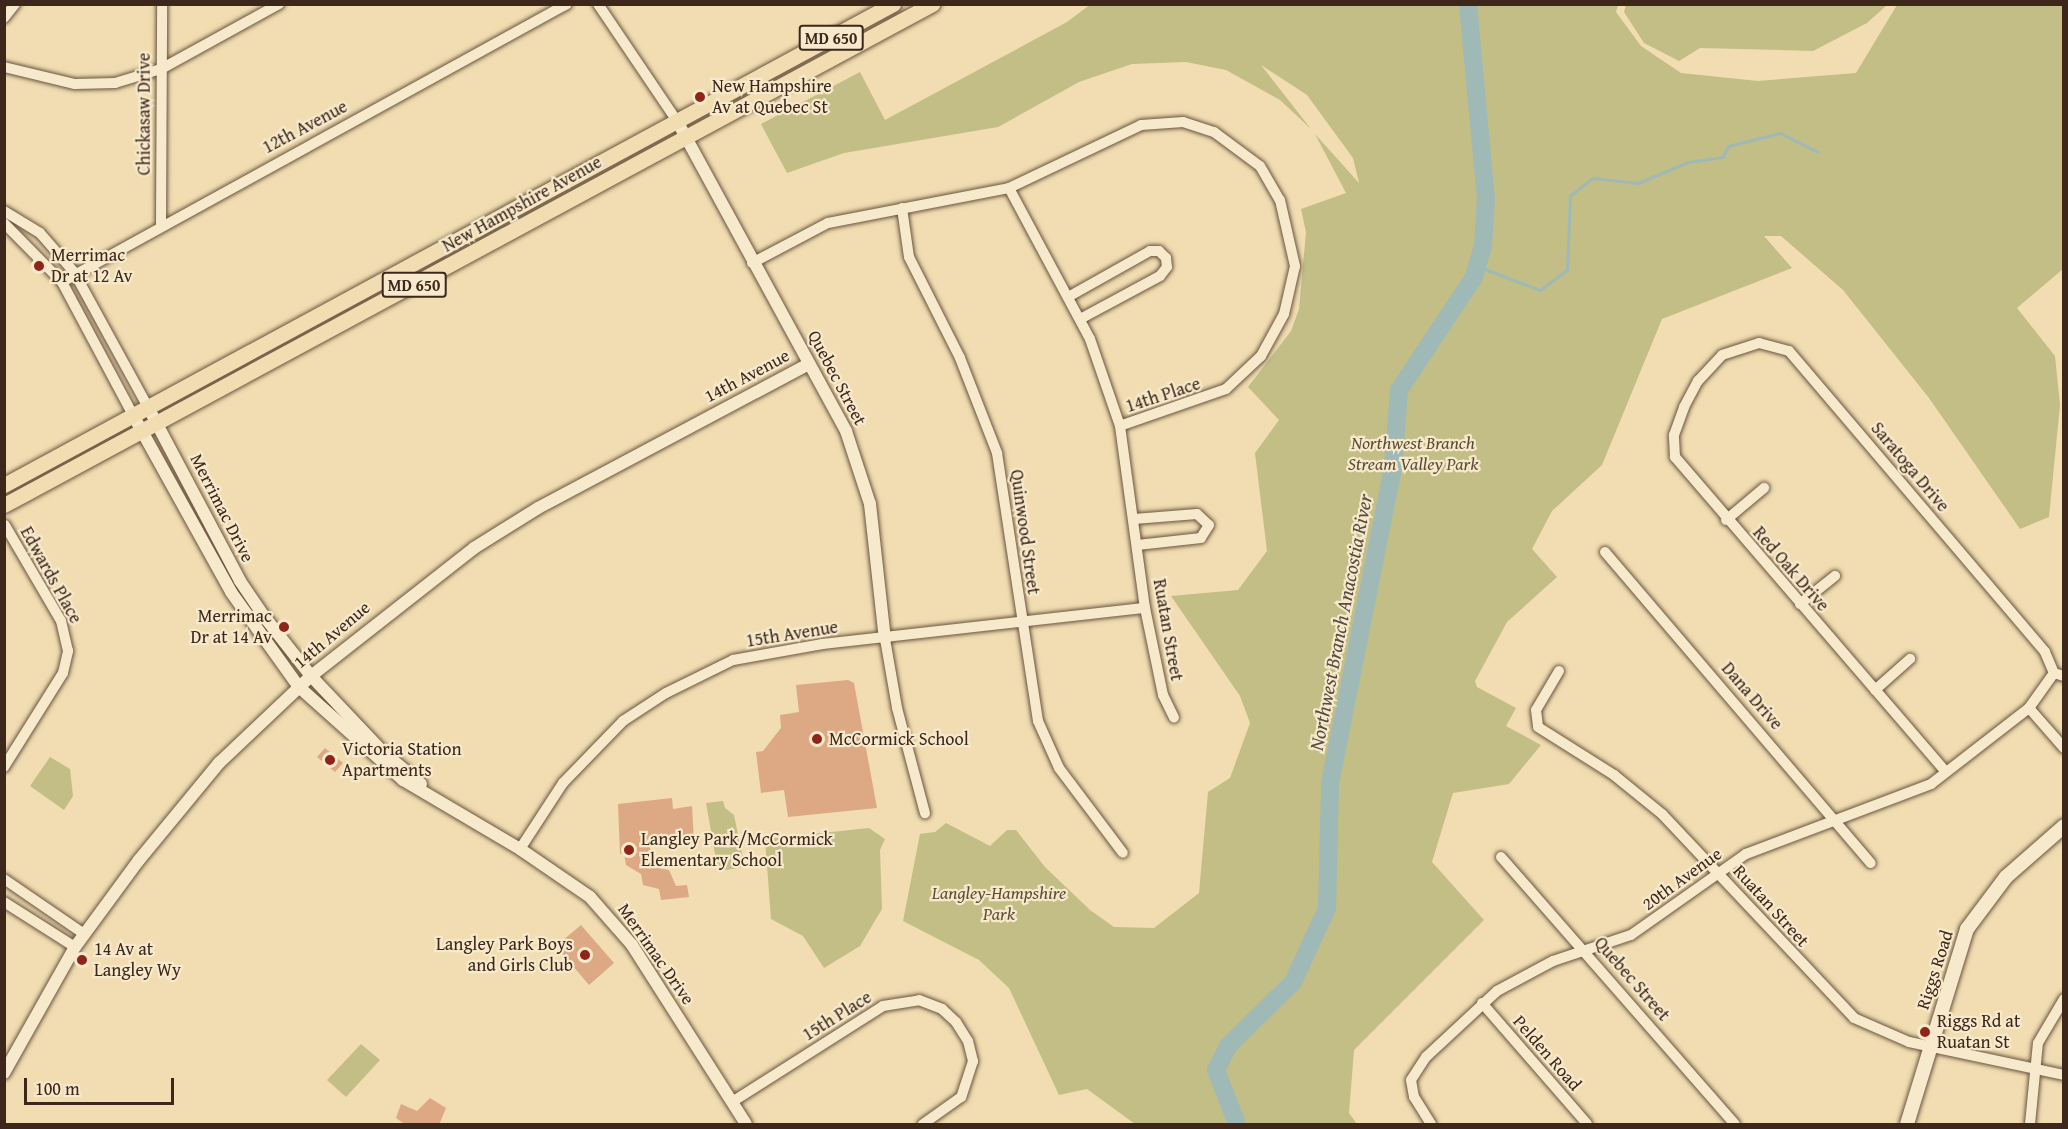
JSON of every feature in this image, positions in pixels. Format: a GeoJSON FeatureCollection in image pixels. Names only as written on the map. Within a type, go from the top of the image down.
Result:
{"type":"FeatureCollection","features":[{"type":"Feature","properties":{"kind":"main road","name":"New Hampshire Avenue"},"geometry":{"type":"LineString","coordinates":[[4,485],[893,4]]}},
{"type":"Feature","properties":{"kind":"main road","name":"New Hampshire Avenue"},"geometry":{"type":"LineString","coordinates":[[4,505],[158,424],[932,4]]}},
{"type":"Feature","properties":{"kind":"main road","name":"Riggs Road"},"geometry":{"type":"LineString","coordinates":[[1908,1125],[1961,942],[1974,916],[2006,877],[2064,826]]}},
{"type":"Feature","properties":{"kind":"street"},"geometry":{"type":"LineString","coordinates":[[4,18],[15,4]]}},
{"type":"Feature","properties":{"kind":"street","name":"Chickasaw Drive"},"geometry":{"type":"LineString","coordinates":[[161,224],[162,4]]}},
{"type":"Feature","properties":{"kind":"street"},"geometry":{"type":"LineString","coordinates":[[4,67],[75,84],[98,84],[161,69],[279,4]]}},
{"type":"Feature","properties":{"kind":"street","name":"12th Avenue"},"geometry":{"type":"LineString","coordinates":[[62,282],[75,272],[161,224],[567,4]]}},
{"type":"Feature","properties":{"kind":"street","name":"Quebec Street"},"geometry":{"type":"LineString","coordinates":[[598,4],[686,136],[752,263],[846,431],[870,504],[885,639],[897,708],[925,813]]}},
{"type":"Feature","properties":{"kind":"street","name":"14th Place"},"geometry":{"type":"LineString","coordinates":[[1009,188],[1141,125],[1159,121],[1200,126],[1249,155],[1280,200],[1295,266],[1278,327],[1239,379],[1210,398],[1120,426]]}},
{"type":"Feature","properties":{"kind":"street"},"geometry":{"type":"LineString","coordinates":[[752,263],[828,223],[1009,188]]}},
{"type":"Feature","properties":{"kind":"street","name":"Ruatan Street"},"geometry":{"type":"LineString","coordinates":[[1009,188],[1080,319],[1120,426],[1145,608],[1162,695],[1174,718]]}},
{"type":"Feature","properties":{"kind":"street","name":"Quinwood Street"},"geometry":{"type":"LineString","coordinates":[[902,208],[909,257],[960,358],[997,453],[1030,691],[1044,735],[1079,799],[1123,853]]}},
{"type":"Feature","properties":{"kind":"street","name":"Merrimac Drive"},"geometry":{"type":"LineString","coordinates":[[4,211],[40,233],[75,272],[240,581],[311,676],[382,751],[440,800]]}},
{"type":"Feature","properties":{"kind":"street","name":"Merrimac Drive"},"geometry":{"type":"LineString","coordinates":[[4,223],[62,282],[231,592],[299,687],[403,780],[440,800],[570,881],[616,925],[746,1125]]}},
{"type":"Feature","properties":{"kind":"street"},"geometry":{"type":"LineString","coordinates":[[1068,297],[1150,251],[1166,258],[1167,267],[1161,276],[1080,319]]}},
{"type":"Feature","properties":{"kind":"street","name":"Saratoga Drive"},"geometry":{"type":"LineString","coordinates":[[1705,372],[1722,355],[1746,344],[1771,344],[1789,351],[2046,652],[2059,675]]}},
{"type":"Feature","properties":{"kind":"street","name":"14th Avenue"},"geometry":{"type":"LineString","coordinates":[[4,1073],[75,947],[180,808],[240,741],[311,676],[474,548],[538,508],[809,364]]}},
{"type":"Feature","properties":{"kind":"street","name":"Red Oak Drive"},"geometry":{"type":"LineString","coordinates":[[1705,372],[1677,424],[1675,457],[1726,520],[1946,772]]}},
{"type":"Feature","properties":{"kind":"street"},"geometry":{"type":"LineString","coordinates":[[1726,520],[1764,488]]}},
{"type":"Feature","properties":{"kind":"street"},"geometry":{"type":"LineString","coordinates":[[1134,519],[1197,514],[1209,525],[1201,538],[1137,545]]}},
{"type":"Feature","properties":{"kind":"street","name":"Edwards Place"},"geometry":{"type":"LineString","coordinates":[[4,767],[63,673],[68,651],[62,621],[5,525]]}},
{"type":"Feature","properties":{"kind":"street","name":"Dana Drive"},"geometry":{"type":"LineString","coordinates":[[1605,552],[1871,863]]}},
{"type":"Feature","properties":{"kind":"street"},"geometry":{"type":"LineString","coordinates":[[1800,604],[1835,576]]}},
{"type":"Feature","properties":{"kind":"street","name":"15th Avenue"},"geometry":{"type":"LineString","coordinates":[[520,849],[583,760],[623,722],[666,693],[733,660],[823,644],[885,639],[1145,608]]}},
{"type":"Feature","properties":{"kind":"street"},"geometry":{"type":"LineString","coordinates":[[1875,690],[1910,658]]}},
{"type":"Feature","properties":{"kind":"street","name":"Ruatan Street"},"geometry":{"type":"LineString","coordinates":[[1559,671],[1534,715],[1538,727],[1636,792],[1717,870],[1854,1018],[1890,1036],[1929,1047],[2064,1075]]}},
{"type":"Feature","properties":{"kind":"street","name":"20th Avenue"},"geometry":{"type":"LineString","coordinates":[[1431,1125],[1414,1097],[1411,1080],[1426,1057],[1482,1003],[1514,980],[1583,950],[1640,930],[1717,870],[1746,854],[1921,789],[2029,708],[2059,675]]}},
{"type":"Feature","properties":{"kind":"street"},"geometry":{"type":"LineString","coordinates":[[2029,708],[2064,748]]}},
{"type":"Feature","properties":{"kind":"street","name":"Quebec Street"},"geometry":{"type":"LineString","coordinates":[[1501,857],[1735,1125]]}},
{"type":"Feature","properties":{"kind":"street"},"geometry":{"type":"LineString","coordinates":[[4,879],[84,934]]}},
{"type":"Feature","properties":{"kind":"street"},"geometry":{"type":"LineString","coordinates":[[4,902],[75,947]]}},
{"type":"Feature","properties":{"kind":"street"},"geometry":{"type":"LineString","coordinates":[[2030,1125],[2033,1069],[2043,1030],[2064,999]]}},
{"type":"Feature","properties":{"kind":"street","name":"15th Place"},"geometry":{"type":"LineString","coordinates":[[732,1102],[883,1006],[919,1000],[949,1014],[972,1051],[971,1076],[961,1097],[928,1122]]}},
{"type":"Feature","properties":{"kind":"street","name":"Pelden Road"},"geometry":{"type":"LineString","coordinates":[[1482,1003],[1587,1125]]}},
{"type":"Feature","properties":{"kind":"green space"},"geometry":{"type":"Polygon","coordinates":[[[1091,4],[1618,5],[1616,12],[1641,46],[1681,73],[1758,81],[1856,73],[1897,5],[2063,5],[2063,269],[2017,308],[2055,356],[2060,405],[2049,517],[2020,529],[1929,398],[1843,290],[1781,236],[1764,236],[1792,268],[1662,319],[1602,465],[1552,511],[1532,549],[1557,577],[1507,622],[1475,681],[1477,687],[1516,708],[1506,726],[1541,745],[1509,784],[1453,793],[1432,862],[1484,920],[1354,1050],[1349,1113],[1357,1124],[1135,1124],[1087,1089],[1059,1095],[1009,988],[979,960],[903,921],[920,834],[935,832],[946,823],[990,846],[1007,830],[1016,830],[1045,867],[1090,910],[1114,927],[1154,928],[1199,893],[1208,792],[1230,778],[1250,723],[1240,696],[1171,596],[1238,590],[1267,551],[1255,453],[1279,420],[1248,387],[1291,331],[1299,309],[1306,232],[1301,209],[1346,193],[1315,134],[1359,183],[1353,158],[1307,95],[1261,65],[1311,129],[1280,100],[1226,70],[1186,62],[1132,64],[1079,82],[998,127],[844,153],[787,173],[761,124],[860,72],[885,120],[1067,22],[1091,4]]]}},
{"type":"Feature","properties":{"kind":"green space"},"geometry":{"type":"Polygon","coordinates":[[[1887,4],[1867,23],[1813,51],[1700,48],[1679,61],[1644,43],[1624,12],[1626,5],[1887,4]]]}},
{"type":"Feature","properties":{"kind":"green space"},"geometry":{"type":"Polygon","coordinates":[[[50,757],[70,769],[73,796],[64,810],[30,786],[50,757]]]}},
{"type":"Feature","properties":{"kind":"green space"},"geometry":{"type":"Polygon","coordinates":[[[723,801],[725,808],[734,815],[744,863],[740,868],[718,871],[706,803],[723,801]]]}},
{"type":"Feature","properties":{"kind":"green space"},"geometry":{"type":"Polygon","coordinates":[[[869,828],[885,839],[880,850],[882,909],[860,946],[824,968],[803,936],[771,919],[765,839],[869,828]]]}},
{"type":"Feature","properties":{"kind":"green space"},"geometry":{"type":"Polygon","coordinates":[[[361,1044],[380,1060],[346,1097],[327,1080],[361,1044]]]}},
{"type":"Feature","properties":{"kind":"building","name":"McCormick School"},"geometry":{"type":"Polygon","coordinates":[[[848,680],[854,683],[877,808],[788,817],[784,790],[761,793],[756,752],[763,751],[781,728],[780,715],[799,712],[796,685],[848,680]]]}},
{"type":"Feature","properties":{"kind":"building","name":"Victoria Station Apartments"},"geometry":{"type":"Polygon","coordinates":[[[325,748],[343,763],[335,772],[317,757],[325,748]]]}},
{"type":"Feature","properties":{"kind":"building","name":"Langley Park/McCormick Elementary School"},"geometry":{"type":"Polygon","coordinates":[[[672,798],[673,809],[692,806],[694,842],[650,847],[652,867],[669,870],[676,886],[687,885],[689,897],[661,900],[659,889],[643,885],[641,874],[626,865],[624,853],[620,854],[618,804],[672,798]]]}},
{"type":"Feature","properties":{"kind":"building","name":"Langley Park Boys and Girls Club"},"geometry":{"type":"Polygon","coordinates":[[[581,925],[614,963],[589,985],[556,946],[581,925]]]}},
{"type":"Feature","properties":{"kind":"building"},"geometry":{"type":"Polygon","coordinates":[[[430,1098],[446,1108],[439,1125],[406,1125],[396,1118],[401,1104],[417,1111],[430,1098]]]}},
{"type":"Feature","properties":{"kind":"waterway","name":"Northwest Branch Anacostia River"},"geometry":{"type":"LineString","coordinates":[[1237,1124],[1216,1070],[1228,1046],[1293,982],[1327,908],[1330,783],[1393,469],[1399,390],[1474,277],[1483,245],[1486,199],[1468,4]]}},
{"type":"Feature","properties":{"kind":"waterway"},"geometry":{"type":"LineString","coordinates":[[1477,266],[1540,290],[1567,270],[1570,196],[1592,178],[1638,183],[1688,162],[1723,157],[1728,146],[1780,133],[1818,152]]}},
{"type":"Feature","properties":{"kind":"place","name":"New Hampshire Av at Quebec St"},"geometry":{"type":"Point","coordinates":[700,97]}},
{"type":"Feature","properties":{"kind":"place","name":"Merrimac Dr at 12 Av"},"geometry":{"type":"Point","coordinates":[39,266]}},
{"type":"Feature","properties":{"kind":"place","name":"Merrimac Dr at 14 Av"},"geometry":{"type":"Point","coordinates":[284,627]}},
{"type":"Feature","properties":{"kind":"place","name":"McCormick School"},"geometry":{"type":"Point","coordinates":[817,739]}},
{"type":"Feature","properties":{"kind":"place","name":"Victoria Station Apartments"},"geometry":{"type":"Point","coordinates":[330,760]}},
{"type":"Feature","properties":{"kind":"place","name":"Langley Park/McCormick Elementary School"},"geometry":{"type":"Point","coordinates":[629,850]}},
{"type":"Feature","properties":{"kind":"place","name":"Langley Park Boys and Girls Club"},"geometry":{"type":"Point","coordinates":[585,955]}},
{"type":"Feature","properties":{"kind":"place","name":"14 Av at Langley Wy"},"geometry":{"type":"Point","coordinates":[82,960]}},
{"type":"Feature","properties":{"kind":"place","name":"Riggs Rd at Ruatan St"},"geometry":{"type":"Point","coordinates":[1925,1032]}},
{"type":"Feature","properties":{"kind":"park label","name":"Northwest Branch Stream Valley Park"},"geometry":{"type":"Point","coordinates":[1413,454]}},
{"type":"Feature","properties":{"kind":"park label","name":"Langley-Hampshire Park"},"geometry":{"type":"Point","coordinates":[999,904]}}]}
